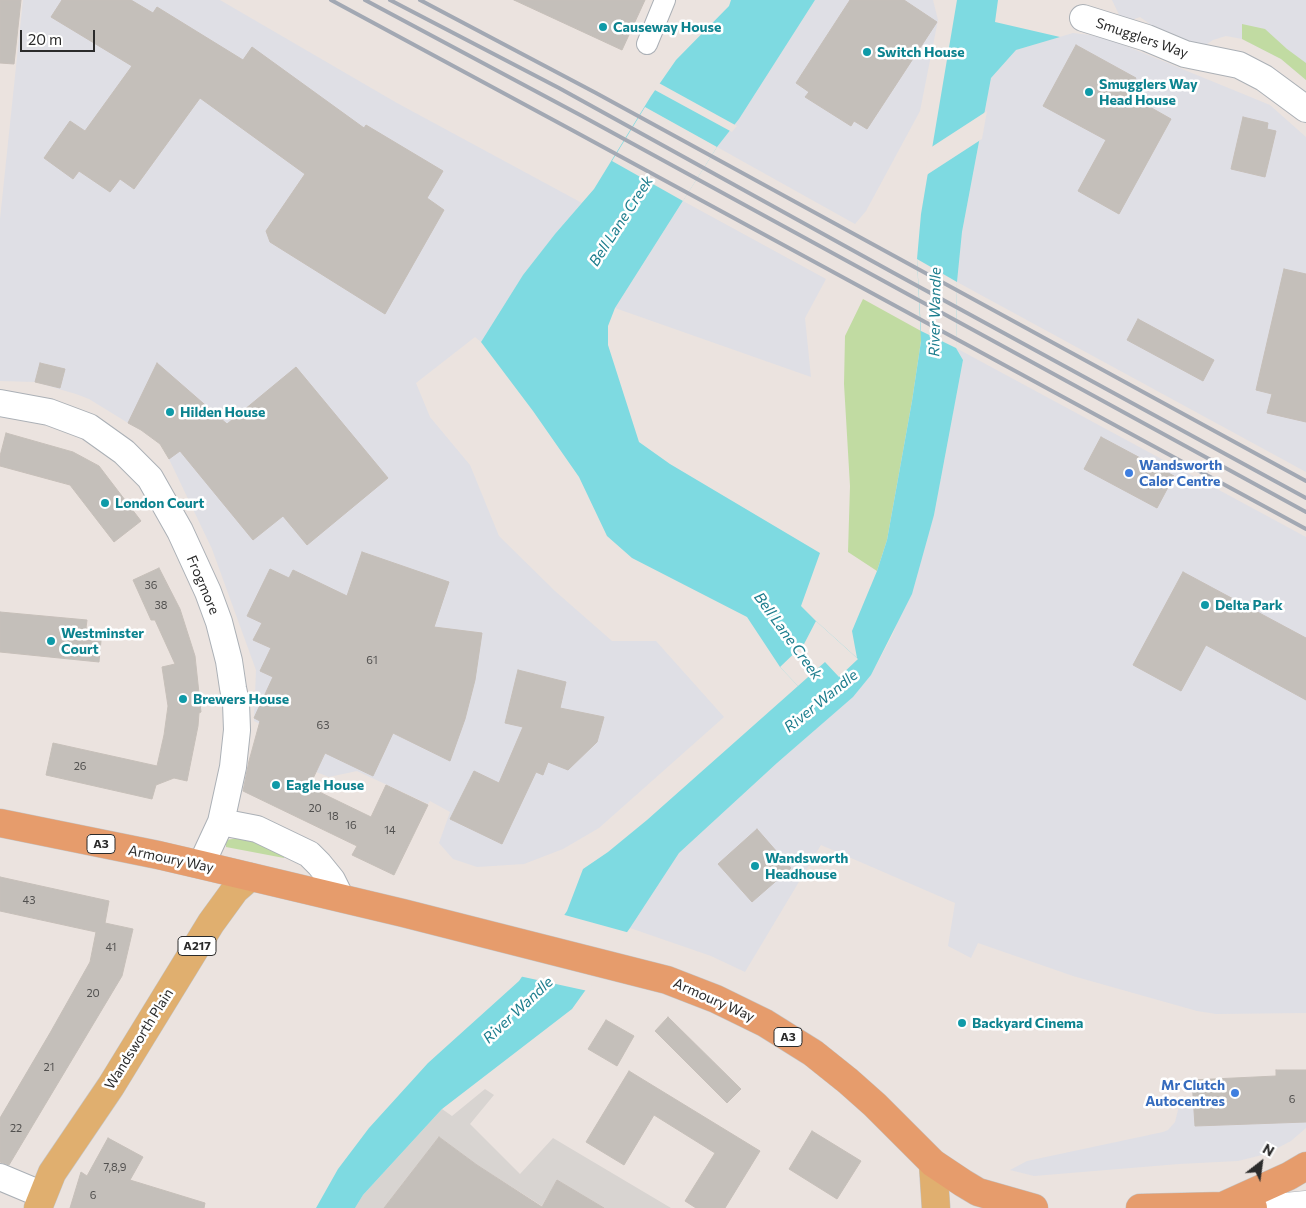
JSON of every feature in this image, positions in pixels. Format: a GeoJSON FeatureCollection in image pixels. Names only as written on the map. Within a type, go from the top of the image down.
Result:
{"type":"FeatureCollection","features":[{"type":"Feature","properties":{"kind":"highway","name":"Armoury Way"},"geometry":{"type":"LineString","coordinates":[[0,824],[201,865],[341,898],[667,980],[716,999],[765,1023],[813,1053],[848,1080],[933,1163],[978,1192],[1034,1208]]}},
{"type":"Feature","properties":{"kind":"highway"},"geometry":{"type":"LineString","coordinates":[[1224,1206],[1289,1176],[1306,1166]]}},
{"type":"Feature","properties":{"kind":"highway"},"geometry":{"type":"LineString","coordinates":[[1140,1208],[1224,1206],[1253,1208]]}},
{"type":"Feature","properties":{"kind":"main road","name":"Wandsworth Plain"},"geometry":{"type":"LineString","coordinates":[[40,1201],[52,1173],[111,1086],[211,923],[235,890],[250,877]]}},
{"type":"Feature","properties":{"kind":"main road"},"geometry":{"type":"LineString","coordinates":[[933,1163],[936,1208]]}},
{"type":"Feature","properties":{"kind":"street"},"geometry":{"type":"LineString","coordinates":[[647,44],[665,0]]}},
{"type":"Feature","properties":{"kind":"street","name":"Smugglers Way"},"geometry":{"type":"LineString","coordinates":[[1083,18],[1147,38],[1186,54],[1239,65],[1264,78],[1306,110]]}},
{"type":"Feature","properties":{"kind":"street","name":"Frogmore"},"geometry":{"type":"LineString","coordinates":[[0,403],[49,412],[89,427],[124,452],[150,478],[180,531],[208,592],[219,622],[228,661],[236,703],[237,730],[233,767],[221,822],[201,865]]}},
{"type":"Feature","properties":{"kind":"street"},"geometry":{"type":"LineString","coordinates":[[221,822],[257,829],[309,854],[332,880],[341,898]]}},
{"type":"Feature","properties":{"kind":"street"},"geometry":{"type":"LineString","coordinates":[[0,1177],[40,1201]]}},
{"type":"Feature","properties":{"kind":"street"},"geometry":{"type":"LineString","coordinates":[[1275,1208],[1306,1205]]}},
{"type":"Feature","properties":{"kind":"shaded area"},"geometry":{"type":"Polygon","coordinates":[[[23,0],[220,0],[397,103],[582,203],[523,275],[481,342],[475,337],[416,383],[430,417],[470,465],[499,536],[555,591],[612,641],[656,641],[724,717],[599,828],[563,849],[524,864],[477,867],[453,859],[439,843],[450,812],[430,801],[428,804],[357,771],[329,777],[316,772],[324,755],[254,721],[256,670],[212,549],[160,444],[141,430],[89,399],[35,382],[0,381],[0,219],[23,0]]]}},
{"type":"Feature","properties":{"kind":"shaded area"},"geometry":{"type":"Polygon","coordinates":[[[815,0],[933,0],[938,20],[920,111],[866,211],[855,224],[717,147],[739,119],[815,0]]]}},
{"type":"Feature","properties":{"kind":"shaded area"},"geometry":{"type":"Polygon","coordinates":[[[1112,0],[1306,0],[1306,80],[1281,59],[1242,39],[1226,36],[1213,40],[1201,48],[1169,38],[1140,17],[1123,23],[1112,0]]]}},
{"type":"Feature","properties":{"kind":"shaded area"},"geometry":{"type":"Polygon","coordinates":[[[1073,33],[1109,39],[1270,105],[1306,137],[1306,472],[957,282],[962,232],[991,78],[1016,50],[1073,33]]]}},
{"type":"Feature","properties":{"kind":"shaded area"},"geometry":{"type":"Polygon","coordinates":[[[683,201],[826,279],[805,318],[811,377],[615,308],[683,201]]]}},
{"type":"Feature","properties":{"kind":"shaded area"},"geometry":{"type":"Polygon","coordinates":[[[956,348],[1306,537],[1306,1013],[1216,1014],[1197,1011],[1073,976],[978,943],[971,958],[948,946],[955,903],[821,845],[745,972],[711,956],[630,928],[679,853],[852,697],[871,675],[893,634],[934,515],[963,360],[956,348]]]}},
{"type":"Feature","properties":{"kind":"shaded area"},"geometry":{"type":"Polygon","coordinates":[[[1276,1070],[1306,1070],[1306,1128],[1291,1141],[1266,1154],[1238,1161],[1034,1176],[1010,1170],[1027,1161],[1168,1130],[1175,1122],[1179,1106],[1193,1105],[1192,1080],[1276,1076],[1276,1070]]]}},
{"type":"Feature","properties":{"kind":"shaded area"},"geometry":{"type":"Polygon","coordinates":[[[485,1089],[494,1095],[470,1124],[520,1174],[553,1138],[671,1208],[604,1208],[557,1180],[542,1206],[477,1165],[439,1137],[384,1208],[355,1208],[363,1195],[442,1109],[452,1116],[485,1089]]]}},
{"type":"Feature","properties":{"kind":"green space"},"geometry":{"type":"Polygon","coordinates":[[[1242,24],[1265,29],[1306,63],[1306,80],[1281,59],[1242,39],[1242,24]]]}},
{"type":"Feature","properties":{"kind":"green space"},"geometry":{"type":"Polygon","coordinates":[[[863,299],[921,331],[912,401],[887,540],[877,571],[848,552],[850,486],[844,384],[845,336],[863,299]]]}},
{"type":"Feature","properties":{"kind":"green space"},"geometry":{"type":"Polygon","coordinates":[[[251,836],[284,852],[284,858],[226,847],[226,840],[251,836]]]}},
{"type":"Feature","properties":{"kind":"water"},"geometry":{"type":"Polygon","coordinates":[[[731,0],[815,0],[739,119],[717,147],[615,308],[608,326],[608,345],[639,442],[670,464],[820,553],[801,606],[857,658],[852,631],[877,571],[887,540],[912,401],[921,341],[917,259],[921,214],[957,0],[998,0],[995,22],[1060,37],[1016,50],[991,78],[962,232],[957,282],[956,348],[963,360],[934,515],[912,594],[871,675],[853,697],[777,763],[679,853],[630,928],[572,1009],[442,1109],[363,1195],[355,1208],[316,1208],[338,1169],[369,1128],[428,1063],[519,981],[567,911],[583,869],[608,852],[647,820],[798,686],[780,667],[747,617],[632,558],[607,536],[579,477],[533,411],[481,342],[523,275],[594,189],[651,96],[676,60],[729,6],[731,0]]]}},
{"type":"Feature","properties":{"kind":"pier"},"geometry":{"type":"Polygon","coordinates":[[[657,82],[737,126],[732,132],[653,89],[657,82]]]}},
{"type":"Feature","properties":{"kind":"pier"},"geometry":{"type":"Polygon","coordinates":[[[645,107],[717,147],[683,201],[612,161],[645,107]]]}},
{"type":"Feature","properties":{"kind":"pier"},"geometry":{"type":"Polygon","coordinates":[[[987,111],[982,139],[925,176],[930,148],[987,111]]]}},
{"type":"Feature","properties":{"kind":"pier"},"geometry":{"type":"Polygon","coordinates":[[[917,259],[957,282],[956,348],[921,331],[917,259]]]}},
{"type":"Feature","properties":{"kind":"pier"},"geometry":{"type":"Polygon","coordinates":[[[816,621],[858,659],[839,677],[825,662],[798,686],[780,667],[804,644],[816,621]]]}},
{"type":"Feature","properties":{"kind":"pier"},"geometry":{"type":"Polygon","coordinates":[[[561,914],[630,933],[588,991],[519,976],[561,914]]]}},
{"type":"Feature","properties":{"kind":"building"},"geometry":{"type":"Polygon","coordinates":[[[0,0],[21,0],[14,64],[0,63],[0,0]]]}},
{"type":"Feature","properties":{"kind":"building"},"geometry":{"type":"Polygon","coordinates":[[[62,0],[131,0],[153,13],[157,7],[243,60],[252,47],[364,128],[366,125],[443,171],[427,198],[444,210],[385,314],[270,242],[266,231],[305,174],[200,98],[134,189],[120,179],[110,192],[79,171],[73,179],[44,158],[70,121],[85,131],[132,66],[51,17],[62,0]]]}},
{"type":"Feature","properties":{"kind":"building","name":"Causeway House"},"geometry":{"type":"Polygon","coordinates":[[[514,0],[645,0],[622,50],[514,0]]]}},
{"type":"Feature","properties":{"kind":"building","name":"Switch House"},"geometry":{"type":"Polygon","coordinates":[[[850,0],[904,0],[937,22],[867,129],[854,121],[851,126],[805,97],[809,92],[796,83],[850,0]]]}},
{"type":"Feature","properties":{"kind":"building"},"geometry":{"type":"Polygon","coordinates":[[[1076,45],[1136,78],[1127,94],[1171,119],[1119,214],[1078,191],[1106,140],[1043,106],[1076,45]]]}},
{"type":"Feature","properties":{"kind":"building"},"geometry":{"type":"Polygon","coordinates":[[[1243,117],[1268,123],[1267,129],[1276,131],[1265,177],[1231,169],[1243,117]]]}},
{"type":"Feature","properties":{"kind":"building"},"geometry":{"type":"Polygon","coordinates":[[[1284,269],[1306,274],[1306,422],[1267,413],[1272,394],[1256,390],[1284,269]]]}},
{"type":"Feature","properties":{"kind":"building"},"geometry":{"type":"Polygon","coordinates":[[[1138,319],[1214,360],[1203,381],[1127,340],[1138,319]]]}},
{"type":"Feature","properties":{"kind":"building"},"geometry":{"type":"Polygon","coordinates":[[[40,363],[65,369],[60,388],[35,382],[40,363]]]}},
{"type":"Feature","properties":{"kind":"building"},"geometry":{"type":"Polygon","coordinates":[[[157,363],[227,424],[296,367],[388,478],[307,545],[283,516],[253,540],[180,451],[169,459],[160,444],[128,423],[157,363]]]}},
{"type":"Feature","properties":{"kind":"building","name":"London Court"},"geometry":{"type":"Polygon","coordinates":[[[6,433],[73,452],[99,466],[141,521],[114,542],[70,485],[0,466],[0,456],[6,433]]]}},
{"type":"Feature","properties":{"kind":"building","name":"Wandsworth Calor Centre"},"geometry":{"type":"Polygon","coordinates":[[[1101,437],[1174,476],[1157,508],[1084,469],[1101,437]]]}},
{"type":"Feature","properties":{"kind":"building"},"geometry":{"type":"Polygon","coordinates":[[[362,552],[449,582],[434,627],[482,633],[475,680],[465,719],[450,761],[393,733],[373,776],[325,753],[309,787],[371,817],[386,785],[428,805],[394,875],[352,855],[357,846],[243,791],[260,721],[254,718],[273,677],[260,671],[271,648],[253,640],[262,623],[247,616],[270,569],[289,578],[293,570],[347,596],[362,552]]]}},
{"type":"Feature","properties":{"kind":"building"},"geometry":{"type":"Polygon","coordinates":[[[159,568],[180,609],[195,656],[201,712],[199,713],[187,781],[174,778],[156,785],[152,799],[46,775],[53,743],[157,766],[168,706],[162,667],[175,664],[155,620],[151,620],[133,580],[159,568]]]}},
{"type":"Feature","properties":{"kind":"building","name":"Delta Park"},"geometry":{"type":"Polygon","coordinates":[[[1183,572],[1306,638],[1306,700],[1206,645],[1181,691],[1133,665],[1183,572]]]}},
{"type":"Feature","properties":{"kind":"building","name":"Westminster Court"},"geometry":{"type":"Polygon","coordinates":[[[0,612],[87,620],[86,628],[102,630],[99,662],[0,652],[0,612]]]}},
{"type":"Feature","properties":{"kind":"building"},"geometry":{"type":"Polygon","coordinates":[[[518,670],[566,682],[560,708],[604,717],[597,742],[568,770],[548,762],[543,775],[536,772],[502,844],[450,819],[474,771],[499,783],[523,727],[505,723],[518,670]]]}},
{"type":"Feature","properties":{"kind":"building","name":"Wandsworth Headhouse"},"geometry":{"type":"Polygon","coordinates":[[[757,829],[791,868],[752,902],[718,864],[757,829]]]}},
{"type":"Feature","properties":{"kind":"building"},"geometry":{"type":"Polygon","coordinates":[[[0,877],[109,901],[105,923],[133,929],[122,976],[9,1165],[0,1162],[0,1118],[90,962],[96,932],[0,911],[0,877]]]}},
{"type":"Feature","properties":{"kind":"building"},"geometry":{"type":"Polygon","coordinates":[[[668,1017],[741,1089],[727,1103],[655,1031],[668,1017]]]}},
{"type":"Feature","properties":{"kind":"building"},"geometry":{"type":"Polygon","coordinates":[[[606,1020],[634,1036],[617,1066],[588,1049],[606,1020]]]}},
{"type":"Feature","properties":{"kind":"building","name":"Mr Clutch Autocentres"},"geometry":{"type":"Polygon","coordinates":[[[1276,1070],[1306,1070],[1306,1122],[1195,1126],[1192,1080],[1276,1076],[1276,1070]]]}},
{"type":"Feature","properties":{"kind":"building"},"geometry":{"type":"Polygon","coordinates":[[[629,1071],[760,1151],[725,1208],[696,1208],[685,1201],[715,1153],[654,1115],[624,1165],[586,1142],[629,1071]]]}},
{"type":"Feature","properties":{"kind":"building"},"geometry":{"type":"Polygon","coordinates":[[[812,1131],[861,1161],[837,1199],[789,1169],[812,1131]]]}},
{"type":"Feature","properties":{"kind":"building"},"geometry":{"type":"Polygon","coordinates":[[[439,1137],[477,1165],[542,1207],[557,1180],[604,1208],[384,1208],[439,1137]]]}},
{"type":"Feature","properties":{"kind":"building"},"geometry":{"type":"Polygon","coordinates":[[[108,1138],[143,1157],[130,1180],[205,1203],[204,1208],[70,1208],[81,1172],[87,1176],[108,1138]]]}},
{"type":"Feature","properties":{"kind":"railway"},"geometry":{"type":"LineString","coordinates":[[331,0],[1306,529]]}},
{"type":"Feature","properties":{"kind":"railway"},"geometry":{"type":"LineString","coordinates":[[365,0],[582,116],[1306,512]]}},
{"type":"Feature","properties":{"kind":"railway"},"geometry":{"type":"LineString","coordinates":[[390,0],[559,88],[1306,498]]}},
{"type":"Feature","properties":{"kind":"railway"},"geometry":{"type":"LineString","coordinates":[[420,0],[596,93],[1306,481]]}},
{"type":"Feature","properties":{"kind":"place","name":"Causeway House"},"geometry":{"type":"Point","coordinates":[603,27]}},
{"type":"Feature","properties":{"kind":"place","name":"Switch House"},"geometry":{"type":"Point","coordinates":[867,52]}},
{"type":"Feature","properties":{"kind":"place","name":"Smugglers Way Head House"},"geometry":{"type":"Point","coordinates":[1089,92]}},
{"type":"Feature","properties":{"kind":"place","name":"Hilden House"},"geometry":{"type":"Point","coordinates":[170,412]}},
{"type":"Feature","properties":{"kind":"place","name":"Wandsworth Calor Centre"},"geometry":{"type":"Point","coordinates":[1129,473]}},
{"type":"Feature","properties":{"kind":"place","name":"London Court"},"geometry":{"type":"Point","coordinates":[105,503]}},
{"type":"Feature","properties":{"kind":"place","name":"Delta Park"},"geometry":{"type":"Point","coordinates":[1205,605]}},
{"type":"Feature","properties":{"kind":"place","name":"Westminster Court"},"geometry":{"type":"Point","coordinates":[51,641]}},
{"type":"Feature","properties":{"kind":"place","name":"Brewers House"},"geometry":{"type":"Point","coordinates":[183,699]}},
{"type":"Feature","properties":{"kind":"place","name":"Eagle House"},"geometry":{"type":"Point","coordinates":[276,785]}},
{"type":"Feature","properties":{"kind":"place","name":"Wandsworth Headhouse"},"geometry":{"type":"Point","coordinates":[755,866]}},
{"type":"Feature","properties":{"kind":"place","name":"Backyard Cinema"},"geometry":{"type":"Point","coordinates":[962,1023]}},
{"type":"Feature","properties":{"kind":"place","name":"Mr Clutch Autocentres"},"geometry":{"type":"Point","coordinates":[1235,1093]}},
{"type":"Feature","properties":{"kind":"water label","name":"Bell Lane Creek"},"geometry":{"type":"Point","coordinates":[621,221]}},
{"type":"Feature","properties":{"kind":"water label","name":"River Wandle"},"geometry":{"type":"Point","coordinates":[935,312]}},
{"type":"Feature","properties":{"kind":"water label","name":"Bell Lane Creek"},"geometry":{"type":"Point","coordinates":[788,636]}},
{"type":"Feature","properties":{"kind":"water label","name":"River Wandle"},"geometry":{"type":"Point","coordinates":[821,701]}},
{"type":"Feature","properties":{"kind":"water label","name":"River Wandle"},"geometry":{"type":"Point","coordinates":[518,1010]}}]}
